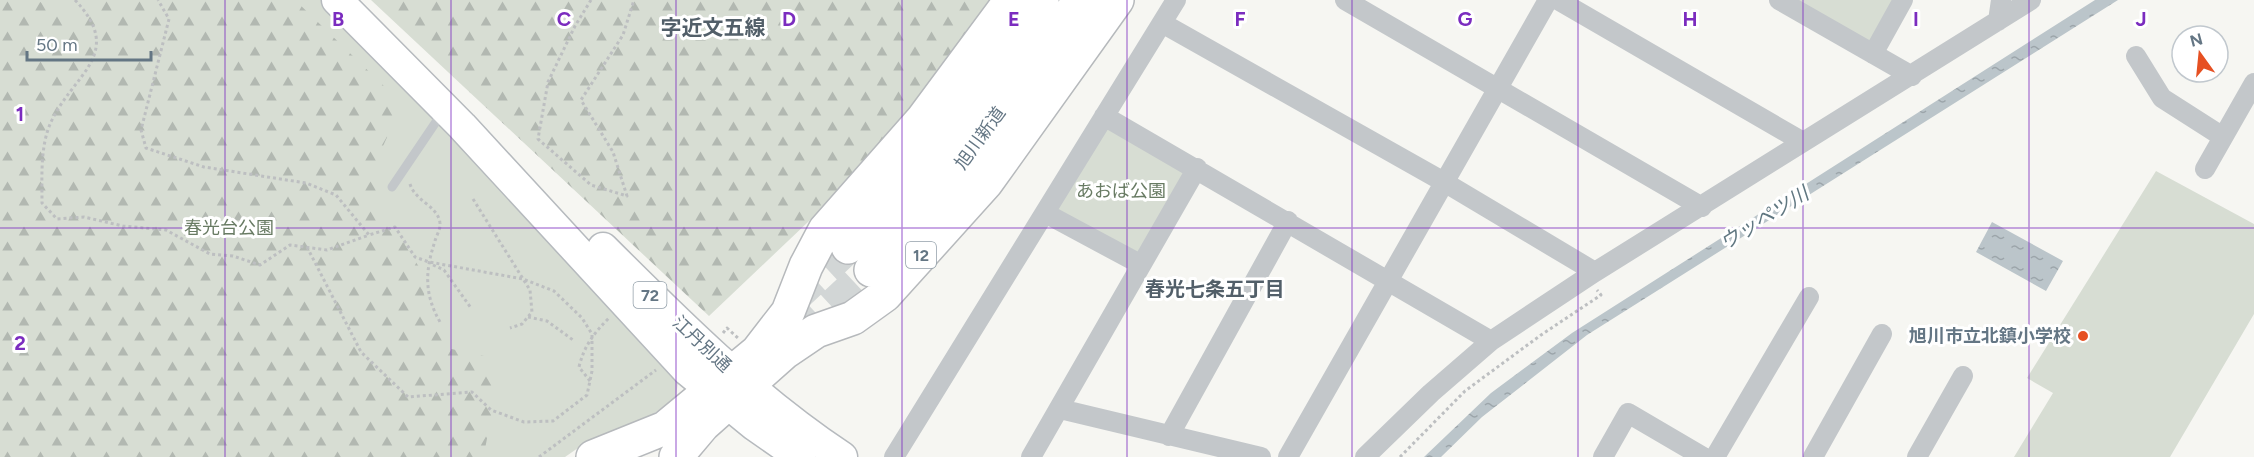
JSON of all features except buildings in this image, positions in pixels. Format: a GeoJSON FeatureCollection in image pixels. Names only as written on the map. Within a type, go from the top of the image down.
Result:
{"type":"FeatureCollection","features":[{"type":"Feature","properties":{"kind":"highway","name":"12"},"geometry":{"type":"LineString","coordinates":[[676,457],[788,312],[806,266],[825,230],[922,120],[1011,0]]}},
{"type":"Feature","properties":{"kind":"highway","name":"旭川新道"},"geometry":{"type":"LineString","coordinates":[[848,247],[941,140],[1042,0]]}},
{"type":"Feature","properties":{"kind":"highway","name":"旭川新道"},"geometry":{"type":"LineString","coordinates":[[871,270],[963,163],[1080,0]]}},
{"type":"Feature","properties":{"kind":"highway","name":"12"},"geometry":{"type":"LineString","coordinates":[[593,457],[665,429],[816,331],[853,318],[885,295],[986,183],[1117,0]]}},
{"type":"Feature","properties":{"kind":"main road","name":"江丹別通"},"geometry":{"type":"LineString","coordinates":[[337,0],[454,117],[688,371],[729,388],[842,457]]}},
{"type":"Feature","properties":{"kind":"main road","name":"江丹別通"},"geometry":{"type":"LineString","coordinates":[[729,388],[800,457]]}},
{"type":"Feature","properties":{"kind":"street"},"geometry":{"type":"LineString","coordinates":[[902,455],[1045,213],[1176,0]]}},
{"type":"Feature","properties":{"kind":"street"},"geometry":{"type":"LineString","coordinates":[[1345,0],[1702,207]]}},
{"type":"Feature","properties":{"kind":"street"},"geometry":{"type":"LineString","coordinates":[[1288,457],[1387,279],[1548,0]]}},
{"type":"Feature","properties":{"kind":"street"},"geometry":{"type":"LineString","coordinates":[[1558,0],[1803,142]]}},
{"type":"Feature","properties":{"kind":"street"},"geometry":{"type":"LineString","coordinates":[[1779,0],[1912,76]]}},
{"type":"Feature","properties":{"kind":"street"},"geometry":{"type":"LineString","coordinates":[[1874,54],[1904,0]]}},
{"type":"Feature","properties":{"kind":"street"},"geometry":{"type":"LineString","coordinates":[[1998,21],[2001,0]]}},
{"type":"Feature","properties":{"kind":"street"},"geometry":{"type":"LineString","coordinates":[[1365,457],[1431,393],[1491,341],[1591,274],[1702,207],[2031,0]]}},
{"type":"Feature","properties":{"kind":"street"},"geometry":{"type":"LineString","coordinates":[[1162,23],[1444,182],[1591,274]]}},
{"type":"Feature","properties":{"kind":"street"},"geometry":{"type":"LineString","coordinates":[[2136,56],[2162,98],[2223,137]]}},
{"type":"Feature","properties":{"kind":"street"},"geometry":{"type":"LineString","coordinates":[[2205,169],[2254,83]]}},
{"type":"Feature","properties":{"kind":"street"},"geometry":{"type":"LineString","coordinates":[[1104,116],[1491,341]]}},
{"type":"Feature","properties":{"kind":"street"},"geometry":{"type":"LineString","coordinates":[[1031,457],[1197,168]]}},
{"type":"Feature","properties":{"kind":"street"},"geometry":{"type":"LineString","coordinates":[[1045,213],[1140,264]]}},
{"type":"Feature","properties":{"kind":"street"},"geometry":{"type":"LineString","coordinates":[[1169,436],[1288,221]]}},
{"type":"Feature","properties":{"kind":"street"},"geometry":{"type":"LineString","coordinates":[[1716,457],[1809,297]]}},
{"type":"Feature","properties":{"kind":"street"},"geometry":{"type":"LineString","coordinates":[[1813,457],[1882,334]]}},
{"type":"Feature","properties":{"kind":"street"},"geometry":{"type":"LineString","coordinates":[[1917,457],[1963,376]]}},
{"type":"Feature","properties":{"kind":"street"},"geometry":{"type":"LineString","coordinates":[[1060,409],[1260,457]]}},
{"type":"Feature","properties":{"kind":"street"},"geometry":{"type":"LineString","coordinates":[[1603,457],[1628,413],[1703,457]]}},
{"type":"Feature","properties":{"kind":"lane"},"geometry":{"type":"LineString","coordinates":[[392,187],[454,117]]}},
{"type":"Feature","properties":{"kind":"path"},"geometry":{"type":"LineString","coordinates":[[75,0],[90,15],[98,36],[93,62],[51,122],[42,160],[42,203],[57,219],[84,217],[123,226],[166,230],[210,254],[233,256],[260,265],[290,245],[327,250],[395,227],[415,257],[444,270],[471,308]]}},
{"type":"Feature","properties":{"kind":"path"},"geometry":{"type":"LineString","coordinates":[[158,0],[169,19],[141,130],[146,148],[204,167],[306,183],[336,195],[369,235]]}},
{"type":"Feature","properties":{"kind":"path"},"geometry":{"type":"LineString","coordinates":[[591,0],[575,26],[548,82],[538,139],[591,185],[627,196],[614,152],[581,100],[623,35],[634,0]]}},
{"type":"Feature","properties":{"kind":"path"},"geometry":{"type":"LineString","coordinates":[[409,182],[413,193],[436,213],[441,225],[426,276],[431,306],[440,322]]}},
{"type":"Feature","properties":{"kind":"path"},"geometry":{"type":"LineString","coordinates":[[473,199],[530,290],[532,312],[522,324],[510,328]]}},
{"type":"Feature","properties":{"kind":"path"},"geometry":{"type":"LineString","coordinates":[[307,247],[361,352],[408,397],[472,392],[491,410],[524,422],[554,422],[587,395],[590,381],[592,334],[582,318],[554,291],[523,279],[429,262]]}},
{"type":"Feature","properties":{"kind":"path"},"geometry":{"type":"LineString","coordinates":[[1400,457],[1466,392],[1541,334],[1600,295],[1591,274]]}},
{"type":"Feature","properties":{"kind":"path"},"geometry":{"type":"LineString","coordinates":[[590,381],[579,367],[582,354],[592,334],[611,316]]}},
{"type":"Feature","properties":{"kind":"path"},"geometry":{"type":"LineString","coordinates":[[528,317],[547,321],[573,340]]}},
{"type":"Feature","properties":{"kind":"path"},"geometry":{"type":"LineString","coordinates":[[538,457],[656,370]]}},
{"type":"Feature","properties":{"kind":"green space","name":"春光台公園"},"geometry":{"type":"Polygon","coordinates":[[[0,0],[325,0],[678,381],[676,397],[632,430],[578,448],[565,457],[0,457],[0,0]]]}},
{"type":"Feature","properties":{"kind":"green space","name":"春光台公園"},"geometry":{"type":"Polygon","coordinates":[[[0,0],[37,0],[72,21],[100,12],[93,0],[295,0],[386,88],[396,118],[377,159],[376,199],[419,267],[427,310],[447,348],[484,356],[496,391],[485,449],[487,457],[0,457],[0,0]]]}},
{"type":"Feature","properties":{"kind":"green space"},"geometry":{"type":"Polygon","coordinates":[[[371,0],[994,0],[939,74],[827,204],[709,316],[371,0]]]}},
{"type":"Feature","properties":{"kind":"green space"},"geometry":{"type":"Polygon","coordinates":[[[1779,0],[1903,0],[1873,54],[1779,0]]]}},
{"type":"Feature","properties":{"kind":"green space","name":"あおば公園"},"geometry":{"type":"Polygon","coordinates":[[[1104,116],[1197,168],[1140,264],[1045,214],[1104,116]]]}},
{"type":"Feature","properties":{"kind":"green space"},"geometry":{"type":"Polygon","coordinates":[[[2156,171],[2254,224],[2254,314],[2170,457],[2014,457],[2053,393],[2027,378],[2156,171]]]}},
{"type":"Feature","properties":{"kind":"water","name":"ウッペツ川"},"geometry":{"type":"Polygon","coordinates":[[[2095,0],[2118,0],[1587,335],[1482,417],[1441,457],[1424,457],[1491,393],[1572,333],[2095,0]]]}},
{"type":"Feature","properties":{"kind":"water"},"geometry":{"type":"Polygon","coordinates":[[[1992,222],[2063,261],[2046,291],[1976,252],[1992,222]]]}},
{"type":"Feature","properties":{"kind":"tunnel"},"geometry":{"type":"LineString","coordinates":[[790,301],[848,247]]}},
{"type":"Feature","properties":{"kind":"tunnel"},"geometry":{"type":"LineString","coordinates":[[796,340],[871,270]]}},
{"type":"Feature","properties":{"kind":"place","name":"旭川市立北鎮小学校"},"geometry":{"type":"Point","coordinates":[2083,336]}},
{"type":"Feature","properties":{"kind":"district","name":"字近文五線"},"geometry":{"type":"Point","coordinates":[713,27]}},
{"type":"Feature","properties":{"kind":"district","name":"春光七条五丁目"},"geometry":{"type":"Point","coordinates":[1215,289]}}]}
